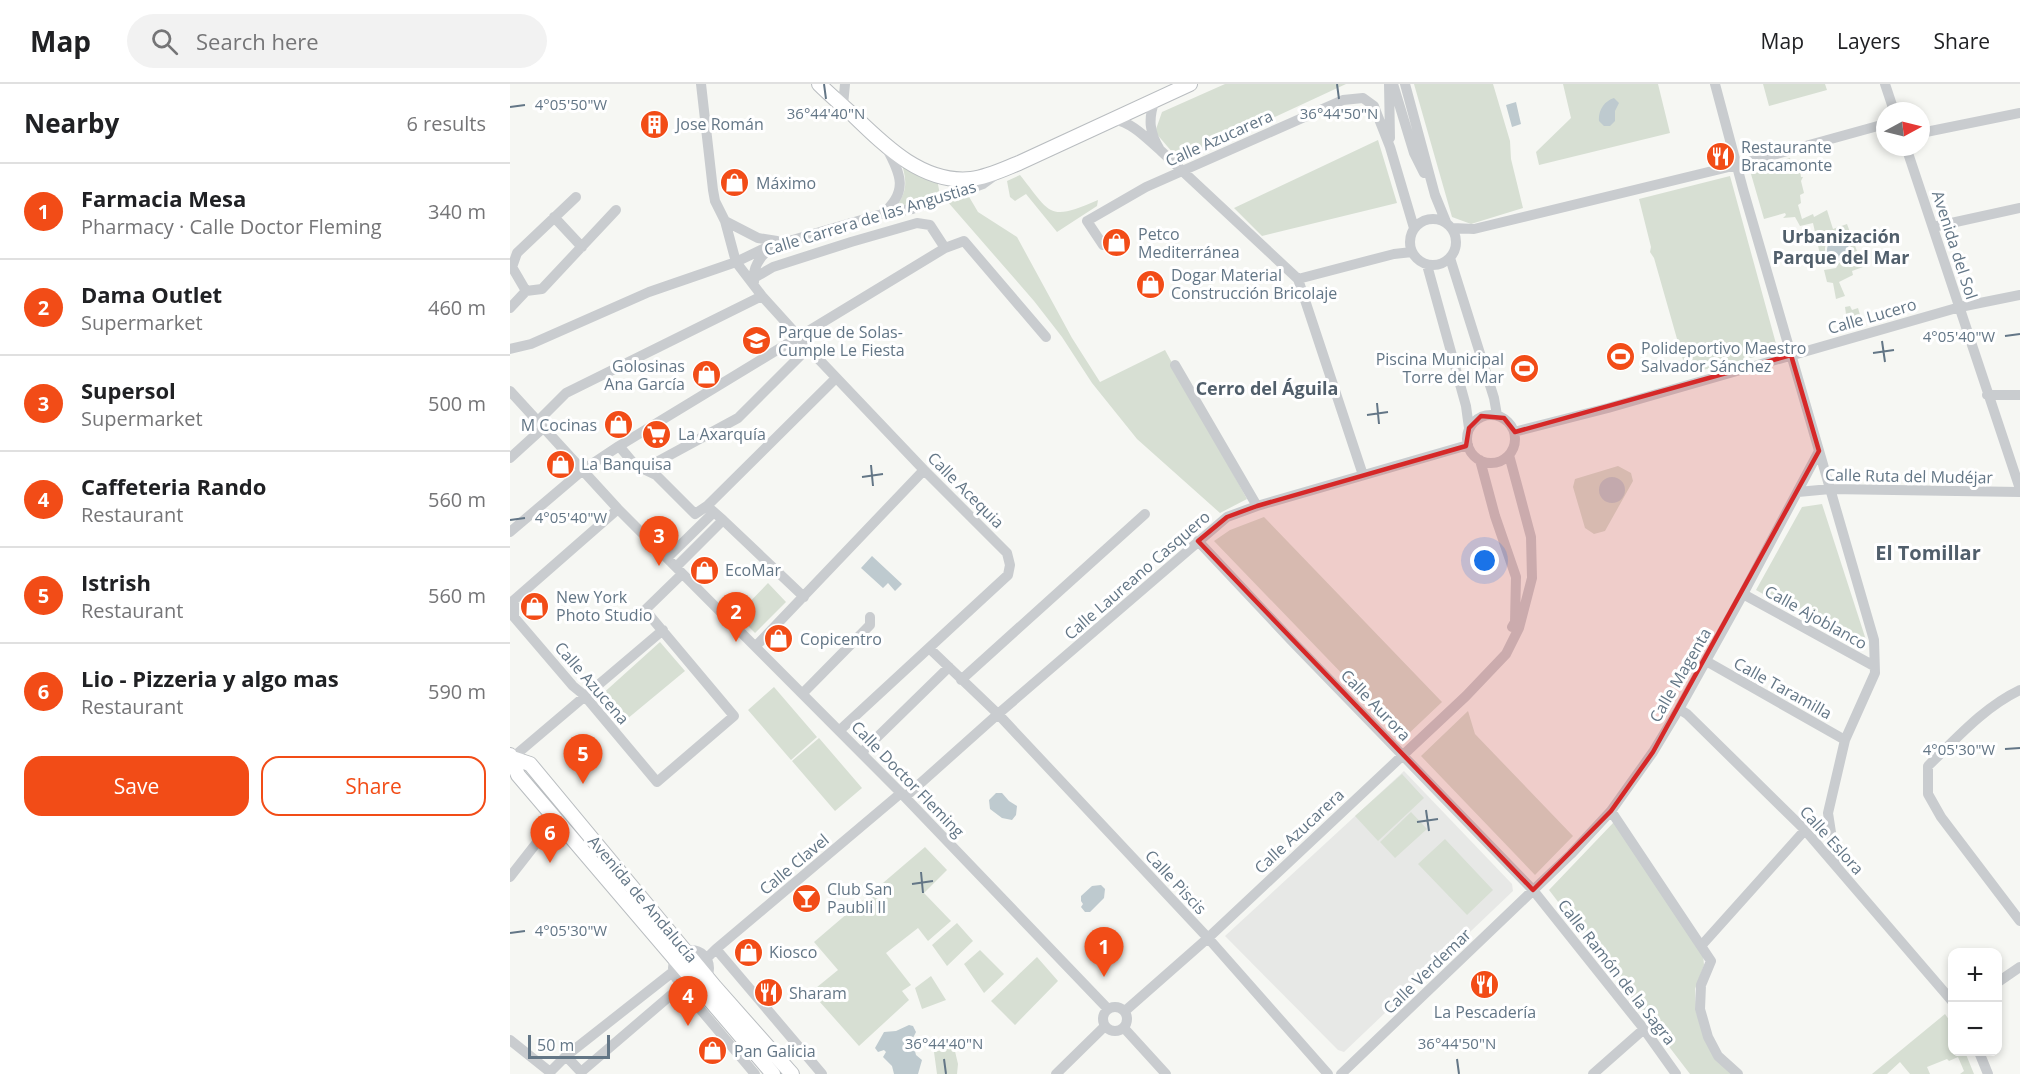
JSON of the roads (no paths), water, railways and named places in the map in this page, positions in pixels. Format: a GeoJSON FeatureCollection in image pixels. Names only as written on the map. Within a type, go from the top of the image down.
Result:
{"type":"FeatureCollection","features":[{"type":"Feature","properties":{"kind":"main road"},"geometry":{"type":"LineString","coordinates":[[819,84],[886,146],[910,164],[941,176],[970,179],[999,172]]}},
{"type":"Feature","properties":{"kind":"main road","name":"Calle Carrera de las Angustias"},"geometry":{"type":"LineString","coordinates":[[999,172],[1190,84]]}},
{"type":"Feature","properties":{"kind":"main road","name":"Avenida de Andalucía"},"geometry":{"type":"LineString","coordinates":[[512,762],[518,775],[773,1074]]}},
{"type":"Feature","properties":{"kind":"main road","name":"Avenida de Andalucía"},"geometry":{"type":"LineString","coordinates":[[512,762],[530,764],[678,960]]}},
{"type":"Feature","properties":{"kind":"main road","name":"Avenida de Andalucía"},"geometry":{"type":"LineString","coordinates":[[696,982],[792,1074]]}},
{"type":"Feature","properties":{"kind":"street"},"geometry":{"type":"LineString","coordinates":[[700,84],[712,190],[725,221],[735,261]]}},
{"type":"Feature","properties":{"kind":"street"},"geometry":{"type":"LineString","coordinates":[[843,105],[845,84]]}},
{"type":"Feature","properties":{"kind":"street"},"geometry":{"type":"LineString","coordinates":[[1390,147],[1391,84]]}},
{"type":"Feature","properties":{"kind":"street"},"geometry":{"type":"LineString","coordinates":[[1391,84],[1414,153],[1457,241],[1454,253],[1443,263],[1421,262],[1412,252],[1412,234]]}},
{"type":"Feature","properties":{"kind":"street"},"geometry":{"type":"LineString","coordinates":[[1405,84],[1435,195]]}},
{"type":"Feature","properties":{"kind":"street"},"geometry":{"type":"LineString","coordinates":[[1715,84],[1874,640],[1875,673],[1845,740],[1828,813],[1836,865]]}},
{"type":"Feature","properties":{"kind":"street"},"geometry":{"type":"LineString","coordinates":[[1885,84],[1891,102]]}},
{"type":"Feature","properties":{"kind":"street","name":"Calle Azucarera"},"geometry":{"type":"LineString","coordinates":[[1103,245],[1087,221],[1146,187],[1342,100],[1354,98],[1363,98],[1374,106],[1390,147],[1412,234]]}},
{"type":"Feature","properties":{"kind":"street"},"geometry":{"type":"LineString","coordinates":[[1155,99],[1149,124],[1152,137],[1160,150]]}},
{"type":"Feature","properties":{"kind":"street"},"geometry":{"type":"LineString","coordinates":[[1930,131],[2020,113]]}},
{"type":"Feature","properties":{"kind":"street"},"geometry":{"type":"LineString","coordinates":[[1113,119],[1126,122],[1160,150],[1298,279],[1363,475]]}},
{"type":"Feature","properties":{"kind":"street"},"geometry":{"type":"LineString","coordinates":[[1457,241],[1474,229],[1737,165],[1876,126]]}},
{"type":"Feature","properties":{"kind":"street"},"geometry":{"type":"LineString","coordinates":[[882,214],[892,206],[900,194],[897,166],[886,146]]}},
{"type":"Feature","properties":{"kind":"street","name":"Avenida del Sol"},"geometry":{"type":"LineString","coordinates":[[1909,156],[2020,491]]}},
{"type":"Feature","properties":{"kind":"street","name":"Calle Carrera de las Angustias"},"geometry":{"type":"LineString","coordinates":[[510,349],[531,344],[649,292],[774,245],[882,214],[912,209],[983,184],[999,172]]}},
{"type":"Feature","properties":{"kind":"street"},"geometry":{"type":"LineString","coordinates":[[526,291],[512,267],[517,253],[576,197]]}},
{"type":"Feature","properties":{"kind":"street"},"geometry":{"type":"LineString","coordinates":[[1933,227],[2020,208]]}},
{"type":"Feature","properties":{"kind":"street"},"geometry":{"type":"LineString","coordinates":[[510,308],[526,291],[542,289],[616,210]]}},
{"type":"Feature","properties":{"kind":"street"},"geometry":{"type":"LineString","coordinates":[[554,218],[582,247]]}},
{"type":"Feature","properties":{"kind":"street"},"geometry":{"type":"LineString","coordinates":[[1394,254],[1419,224],[1431,218],[1449,225],[1474,229]]}},
{"type":"Feature","properties":{"kind":"street"},"geometry":{"type":"LineString","coordinates":[[725,221],[758,238],[769,241],[790,241]]}},
{"type":"Feature","properties":{"kind":"street"},"geometry":{"type":"LineString","coordinates":[[510,458],[566,393],[757,287],[773,267],[917,223],[930,225],[945,249]]}},
{"type":"Feature","properties":{"kind":"street"},"geometry":{"type":"LineString","coordinates":[[510,532],[583,470],[619,446],[945,249],[964,241],[1046,337]]}},
{"type":"Feature","properties":{"kind":"street"},"geometry":{"type":"LineString","coordinates":[[757,287],[754,269],[774,245]]}},
{"type":"Feature","properties":{"kind":"street"},"geometry":{"type":"LineString","coordinates":[[1298,279],[1394,254],[1412,252]]}},
{"type":"Feature","properties":{"kind":"street"},"geometry":{"type":"LineString","coordinates":[[1450,258],[1494,398],[1497,415]]}},
{"type":"Feature","properties":{"kind":"street","name":"Calle Acequia"},"geometry":{"type":"LineString","coordinates":[[735,261],[808,348],[1007,553],[1010,565],[1008,575],[840,730]]}},
{"type":"Feature","properties":{"kind":"street"},"geometry":{"type":"LineString","coordinates":[[1427,264],[1466,406],[1470,428],[1468,446],[1474,456],[1490,463],[1500,461],[1509,455],[1515,442],[1510,424],[1497,415],[1481,417],[1470,428]]}},
{"type":"Feature","properties":{"kind":"street","name":"Calle Lucero"},"geometry":{"type":"LineString","coordinates":[[1514,432],[1618,405],[1960,307],[2020,295]]}},
{"type":"Feature","properties":{"kind":"street"},"geometry":{"type":"LineString","coordinates":[[644,469],[738,418],[808,348]]}},
{"type":"Feature","properties":{"kind":"street"},"geometry":{"type":"LineString","coordinates":[[1175,365],[1257,506]]}},
{"type":"Feature","properties":{"kind":"street"},"geometry":{"type":"LineString","coordinates":[[667,558],[836,378]]}},
{"type":"Feature","properties":{"kind":"street"},"geometry":{"type":"LineString","coordinates":[[510,391],[618,509]]}},
{"type":"Feature","properties":{"kind":"street"},"geometry":{"type":"LineString","coordinates":[[1988,395],[2020,395]]}},
{"type":"Feature","properties":{"kind":"street"},"geometry":{"type":"LineString","coordinates":[[619,446],[635,465],[656,475],[695,514],[711,509]]}},
{"type":"Feature","properties":{"kind":"street","name":"Calle Laureano Casquero"},"geometry":{"type":"LineString","coordinates":[[903,795],[1227,517],[1257,506],[1468,446]]}},
{"type":"Feature","properties":{"kind":"street","name":"Calle Magenta"},"geometry":{"type":"LineString","coordinates":[[1533,890],[1611,811],[1653,752],[1706,662],[1819,451]]}},
{"type":"Feature","properties":{"kind":"street","name":"Calle Azucarera"},"geometry":{"type":"LineString","coordinates":[[1125,1011],[1208,938],[1491,671],[1506,654],[1519,628],[1532,578],[1531,537],[1509,455]]}},
{"type":"Feature","properties":{"kind":"street","name":"Calle Azucarera"},"geometry":{"type":"LineString","coordinates":[[1480,460],[1495,516],[1516,577],[1515,622],[1491,671]]}},
{"type":"Feature","properties":{"kind":"street"},"geometry":{"type":"LineString","coordinates":[[756,646],[924,470]]}},
{"type":"Feature","properties":{"kind":"street","name":"Calle Ruta del Mudéjar"},"geometry":{"type":"LineString","coordinates":[[1798,492],[1830,489],[2020,491]]}},
{"type":"Feature","properties":{"kind":"street","name":"Calle Doctor Fleming"},"geometry":{"type":"LineString","coordinates":[[618,509],[840,730],[1108,1009]]}},
{"type":"Feature","properties":{"kind":"street","name":"Calle Azucena"},"geometry":{"type":"LineString","coordinates":[[618,509],[514,600],[514,617],[573,686],[584,695],[657,782],[734,716],[663,630]]}},
{"type":"Feature","properties":{"kind":"street"},"geometry":{"type":"LineString","coordinates":[[711,509],[804,597]]}},
{"type":"Feature","properties":{"kind":"street"},"geometry":{"type":"LineString","coordinates":[[962,680],[1145,514]]}},
{"type":"Feature","properties":{"kind":"street"},"geometry":{"type":"LineString","coordinates":[[512,762],[584,695],[663,630],[645,610],[723,520]]}},
{"type":"Feature","properties":{"kind":"street","name":"Calle Aurora"},"geometry":{"type":"LineString","coordinates":[[1198,541],[1533,890]]}},
{"type":"Feature","properties":{"kind":"street","name":"Calle Ajoblanco"},"geometry":{"type":"LineString","coordinates":[[1743,594],[1874,666]]}},
{"type":"Feature","properties":{"kind":"street"},"geometry":{"type":"LineString","coordinates":[[803,693],[870,625],[870,617]]}},
{"type":"Feature","properties":{"kind":"street","name":"Calle Piscis"},"geometry":{"type":"LineString","coordinates":[[930,649],[998,714],[1208,938],[1328,1074]]}},
{"type":"Feature","properties":{"kind":"street","name":"Calle Taramilla"},"geometry":{"type":"LineString","coordinates":[[1706,662],[1845,740]]}},
{"type":"Feature","properties":{"kind":"street"},"geometry":{"type":"LineString","coordinates":[[862,753],[949,667]]}},
{"type":"Feature","properties":{"kind":"street"},"geometry":{"type":"LineString","coordinates":[[2020,690],[1974,722],[1928,766],[1928,794],[1941,817],[2020,921]]}},
{"type":"Feature","properties":{"kind":"street","name":"Calle Eslora"},"geometry":{"type":"LineString","coordinates":[[1679,709],[1687,714],[1805,830],[1948,996]]}},
{"type":"Feature","properties":{"kind":"street","name":"Calle Clavel"},"geometry":{"type":"LineString","coordinates":[[707,958],[903,795]]}},
{"type":"Feature","properties":{"kind":"street"},"geometry":{"type":"LineString","coordinates":[[1611,811],[1711,961],[1701,985],[1702,1018],[1708,1037],[1718,1056],[1738,1074]]}},
{"type":"Feature","properties":{"kind":"street"},"geometry":{"type":"LineString","coordinates":[[510,877],[556,818]]}},
{"type":"Feature","properties":{"kind":"street"},"geometry":{"type":"LineString","coordinates":[[1701,946],[1805,830]]}},
{"type":"Feature","properties":{"kind":"street","name":"Calle Ramón de la Sagra"},"geometry":{"type":"LineString","coordinates":[[1533,890],[1644,1029],[1676,1074]]}},
{"type":"Feature","properties":{"kind":"street","name":"Calle Verdemar"},"geometry":{"type":"LineString","coordinates":[[1341,1074],[1533,890]]}},
{"type":"Feature","properties":{"kind":"street"},"geometry":{"type":"LineString","coordinates":[[716,949],[822,1074]]}},
{"type":"Feature","properties":{"kind":"street"},"geometry":{"type":"LineString","coordinates":[[510,1040],[550,1072],[566,1056],[678,960],[695,950],[707,958],[709,970],[696,982],[678,988],[581,1072],[566,1056]]}},
{"type":"Feature","properties":{"kind":"street"},"geometry":{"type":"LineString","coordinates":[[678,960],[678,979],[696,982]]}},
{"type":"Feature","properties":{"kind":"street"},"geometry":{"type":"LineString","coordinates":[[2002,979],[2020,967]]}},
{"type":"Feature","properties":{"kind":"street"},"geometry":{"type":"LineString","coordinates":[[696,982],[695,1003],[754,1074]]}},
{"type":"Feature","properties":{"kind":"street"},"geometry":{"type":"LineString","coordinates":[[1119,1007],[1125,1011],[1128,1022],[1124,1028],[1114,1032],[1105,1026],[1104,1015],[1108,1009],[1119,1007]]}},
{"type":"Feature","properties":{"kind":"street"},"geometry":{"type":"LineString","coordinates":[[1056,1074],[1105,1026]]}},
{"type":"Feature","properties":{"kind":"street"},"geometry":{"type":"LineString","coordinates":[[1124,1028],[1166,1074]]}},
{"type":"Feature","properties":{"kind":"street"},"geometry":{"type":"LineString","coordinates":[[1593,1074],[1644,1029]]}},
{"type":"Feature","properties":{"kind":"street"},"geometry":{"type":"LineString","coordinates":[[1981,1056],[1988,1074]]}},
{"type":"Feature","properties":{"kind":"place","name":"Jose Román"},"geometry":{"type":"Point","coordinates":[655,124]}},
{"type":"Feature","properties":{"kind":"place","name":"Restaurante Bracamonte"},"geometry":{"type":"Point","coordinates":[1720,156]}},
{"type":"Feature","properties":{"kind":"place","name":"Máximo"},"geometry":{"type":"Point","coordinates":[735,183]}},
{"type":"Feature","properties":{"kind":"place","name":"Petco Mediterránea"},"geometry":{"type":"Point","coordinates":[1117,243]}},
{"type":"Feature","properties":{"kind":"place","name":"Dogar Material Construcción Bricolaje"},"geometry":{"type":"Point","coordinates":[1150,284]}},
{"type":"Feature","properties":{"kind":"place","name":"Parque de Solas- Cumple Le Fiesta"},"geometry":{"type":"Point","coordinates":[757,341]}},
{"type":"Feature","properties":{"kind":"place","name":"Polideportivo Maestro Salvador Sánchez"},"geometry":{"type":"Point","coordinates":[1620,357]}},
{"type":"Feature","properties":{"kind":"place","name":"Piscina Municipal Torre del Mar"},"geometry":{"type":"Point","coordinates":[1525,368]}},
{"type":"Feature","properties":{"kind":"place","name":"Golosinas Ana García"},"geometry":{"type":"Point","coordinates":[706,375]}},
{"type":"Feature","properties":{"kind":"place","name":"M Cocinas"},"geometry":{"type":"Point","coordinates":[618,425]}},
{"type":"Feature","properties":{"kind":"place","name":"La Axarquía"},"geometry":{"type":"Point","coordinates":[657,434]}},
{"type":"Feature","properties":{"kind":"place","name":"La Banquisa"},"geometry":{"type":"Point","coordinates":[560,464]}},
{"type":"Feature","properties":{"kind":"place","name":"Supersol"},"geometry":{"type":"Point","coordinates":[659,566]}},
{"type":"Feature","properties":{"kind":"place","name":"EcoMar"},"geometry":{"type":"Point","coordinates":[704,570]}},
{"type":"Feature","properties":{"kind":"place","name":"New York Photo Studio"},"geometry":{"type":"Point","coordinates":[535,606]}},
{"type":"Feature","properties":{"kind":"place","name":"Copicentro"},"geometry":{"type":"Point","coordinates":[779,639]}},
{"type":"Feature","properties":{"kind":"place","name":"Dama Outlet"},"geometry":{"type":"Point","coordinates":[736,642]}},
{"type":"Feature","properties":{"kind":"place","name":"Istrish"},"geometry":{"type":"Point","coordinates":[583,784]}},
{"type":"Feature","properties":{"kind":"place","name":"Lio - Pizzeria y algo mas"},"geometry":{"type":"Point","coordinates":[550,863]}},
{"type":"Feature","properties":{"kind":"place","name":"Club San Paubli II"},"geometry":{"type":"Point","coordinates":[806,898]}},
{"type":"Feature","properties":{"kind":"place","name":"Kiosco"},"geometry":{"type":"Point","coordinates":[748,952]}},
{"type":"Feature","properties":{"kind":"place","name":"Farmacia Mesa"},"geometry":{"type":"Point","coordinates":[1104,977]}},
{"type":"Feature","properties":{"kind":"place","name":"La Pescadería"},"geometry":{"type":"Point","coordinates":[1485,984]}},
{"type":"Feature","properties":{"kind":"place","name":"Sharam"},"geometry":{"type":"Point","coordinates":[768,993]}},
{"type":"Feature","properties":{"kind":"place","name":"Caffeteria Rando"},"geometry":{"type":"Point","coordinates":[688,1026]}},
{"type":"Feature","properties":{"kind":"place","name":"Pan Galicia"},"geometry":{"type":"Point","coordinates":[713,1051]}},
{"type":"Feature","properties":{"kind":"district","name":"Urbanización Parque del Mar"},"geometry":{"type":"Point","coordinates":[1841,247]}},
{"type":"Feature","properties":{"kind":"district","name":"Cerro del Águila"},"geometry":{"type":"Point","coordinates":[1267,389]}},
{"type":"Feature","properties":{"kind":"district","name":"El Tomillar"},"geometry":{"type":"Point","coordinates":[1928,553]}}]}
